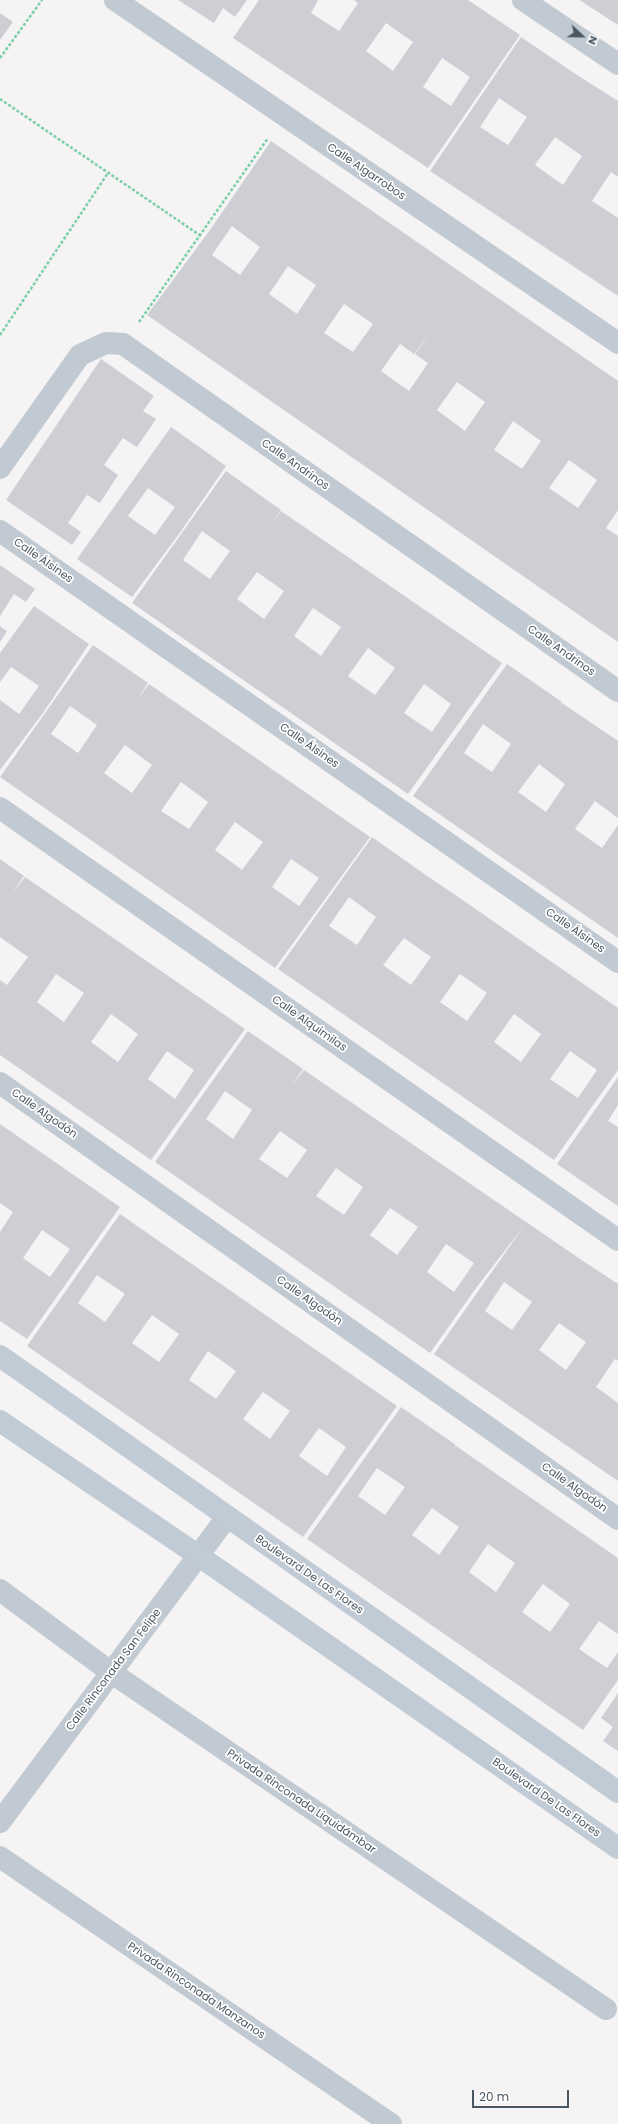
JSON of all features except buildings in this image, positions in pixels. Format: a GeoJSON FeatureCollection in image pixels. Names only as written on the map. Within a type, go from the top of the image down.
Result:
{"type":"FeatureCollection","features":[{"type":"Feature","properties":{"kind":"street"},"geometry":{"type":"LineString","coordinates":[[523,0],[618,64]]}},
{"type":"Feature","properties":{"kind":"street","name":"Calle Algarrobos"},"geometry":{"type":"LineString","coordinates":[[114,1],[618,343]]}},
{"type":"Feature","properties":{"kind":"street"},"geometry":{"type":"LineString","coordinates":[[0,468],[80,355],[106,343],[123,344]]}},
{"type":"Feature","properties":{"kind":"street","name":"Calle Andrinos"},"geometry":{"type":"LineString","coordinates":[[123,344],[618,691]]}},
{"type":"Feature","properties":{"kind":"street","name":"Calle Álsines"},"geometry":{"type":"LineString","coordinates":[[0,531],[618,962]]}},
{"type":"Feature","properties":{"kind":"street","name":"Calle Alquimilas"},"geometry":{"type":"LineString","coordinates":[[0,808],[618,1240]]}},
{"type":"Feature","properties":{"kind":"street","name":"Calle Algodón"},"geometry":{"type":"LineString","coordinates":[[0,1083],[618,1519]]}},
{"type":"Feature","properties":{"kind":"street","name":"Boulevard De Las Flores"},"geometry":{"type":"LineString","coordinates":[[0,1356],[618,1792]]}},
{"type":"Feature","properties":{"kind":"street","name":"Boulevard De Las Flores"},"geometry":{"type":"LineString","coordinates":[[0,1421],[199,1556],[618,1848]]}},
{"type":"Feature","properties":{"kind":"street","name":"Calle Rinconada San Felipe"},"geometry":{"type":"LineString","coordinates":[[0,1822],[227,1517]]}},
{"type":"Feature","properties":{"kind":"street","name":"Privada Rinconada Liquidámbar"},"geometry":{"type":"LineString","coordinates":[[0,1590],[112,1673],[606,2010]]}},
{"type":"Feature","properties":{"kind":"street","name":"Privada Rinconada Manzanos"},"geometry":{"type":"LineString","coordinates":[[0,1857],[391,2124]]}},
{"type":"Feature","properties":{"kind":"path"},"geometry":{"type":"LineString","coordinates":[[0,58],[42,0]]}},
{"type":"Feature","properties":{"kind":"path"},"geometry":{"type":"LineString","coordinates":[[0,99],[201,236]]}},
{"type":"Feature","properties":{"kind":"path"},"geometry":{"type":"LineString","coordinates":[[123,344],[201,236],[283,116]]}},
{"type":"Feature","properties":{"kind":"path"},"geometry":{"type":"LineString","coordinates":[[0,335],[108,173]]}}]}
